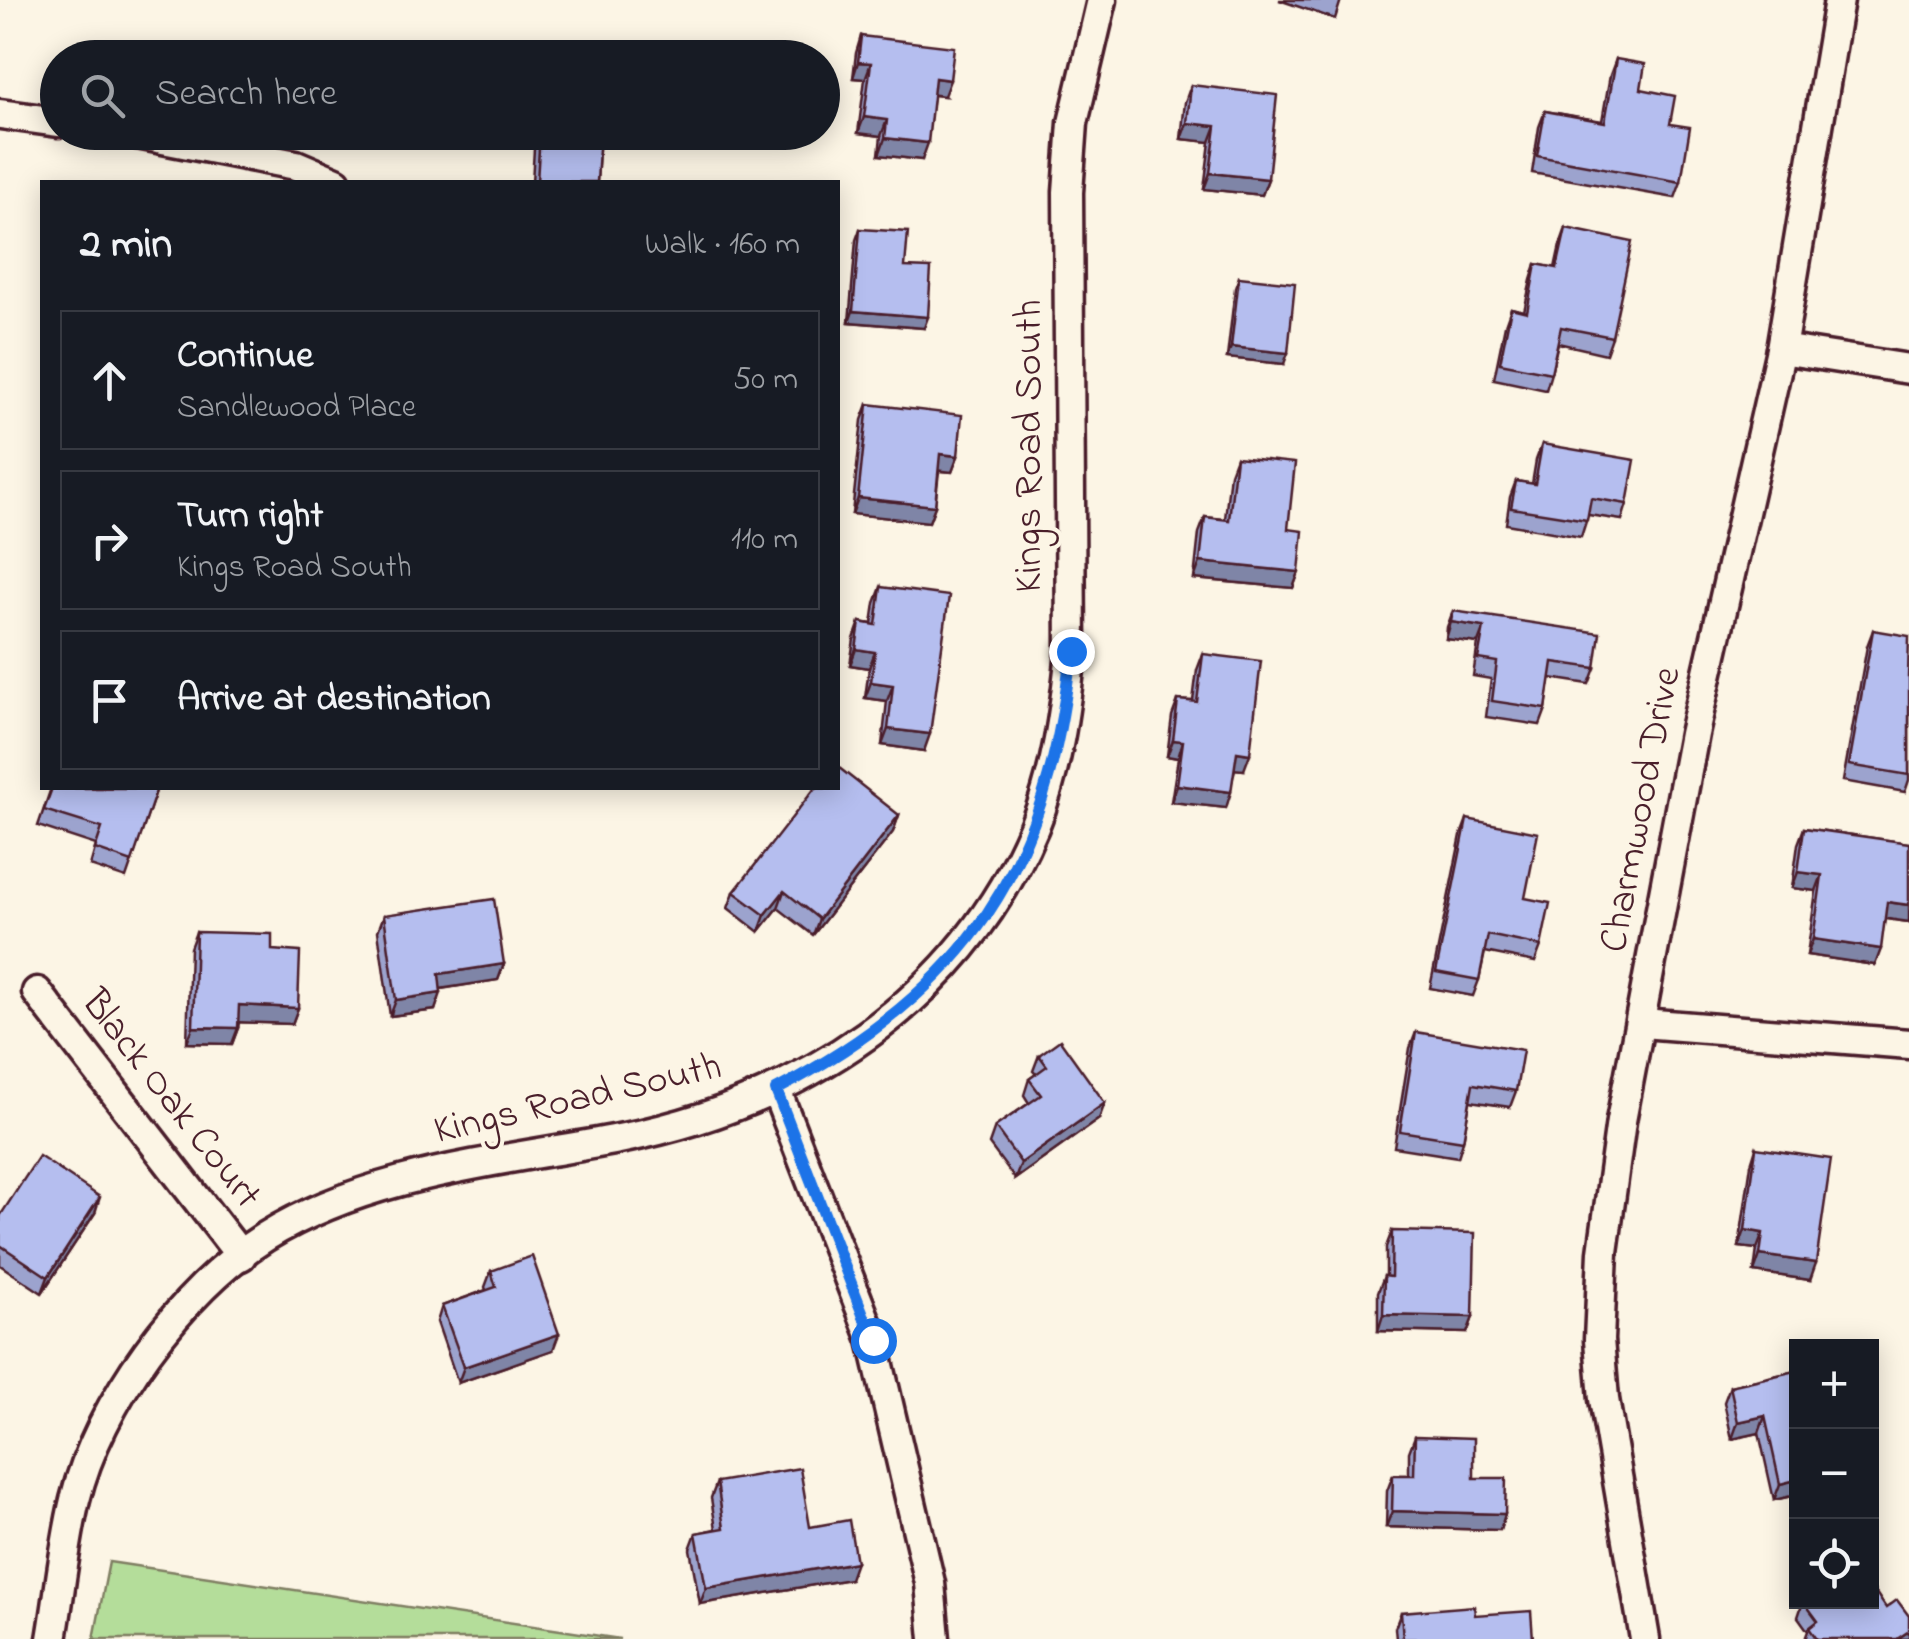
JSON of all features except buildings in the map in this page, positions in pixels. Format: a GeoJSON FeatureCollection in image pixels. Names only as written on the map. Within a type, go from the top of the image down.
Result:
{"type":"FeatureCollection","features":[{"type":"Feature","properties":{"kind":"street","name":"Kings Road South"},"geometry":{"type":"LineString","coordinates":[[52,1639],[76,1498],[112,1406],[165,1332],[241,1256],[300,1218],[364,1192],[422,1176],[625,1138],[734,1108],[776,1090],[846,1053],[892,1020],[946,968],[976,930],[1016,866],[1056,760],[1071,651],[1068,192],[1073,123],[1102,0]]}},
{"type":"Feature","properties":{"kind":"street","name":"Charmwood Drive"},"geometry":{"type":"LineString","coordinates":[[1645,1639],[1612,1459],[1599,1340],[1603,1252],[1621,1121],[1694,734],[1782,349],[1840,0]]}},
{"type":"Feature","properties":{"kind":"street"},"geometry":{"type":"LineString","coordinates":[[0,114],[40,120]]}},
{"type":"Feature","properties":{"kind":"street"},"geometry":{"type":"LineString","coordinates":[[222,150],[296,164],[332,180]]}},
{"type":"Feature","properties":{"kind":"street"},"geometry":{"type":"LineString","coordinates":[[1782,349],[1909,369]]}},
{"type":"Feature","properties":{"kind":"street","name":"Black Oak Court"},"geometry":{"type":"LineString","coordinates":[[36,992],[241,1256]]}},
{"type":"Feature","properties":{"kind":"street"},"geometry":{"type":"LineString","coordinates":[[1642,1023],[1909,1044]]}},
{"type":"Feature","properties":{"kind":"street"},"geometry":{"type":"LineString","coordinates":[[776,1090],[873,1340],[930,1583],[935,1639]]}},
{"type":"Feature","properties":{"kind":"green space"},"geometry":{"type":"Polygon","coordinates":[[[109,1562],[620,1639],[94,1639],[109,1562]]]}},
{"type":"Feature","properties":{"kind":"route"},"geometry":{"type":"LineString","coordinates":[[873,1340],[776,1090],[846,1053],[892,1020],[946,968],[976,930],[1016,866],[1035,824],[1056,760],[1071,651]]}}]}
